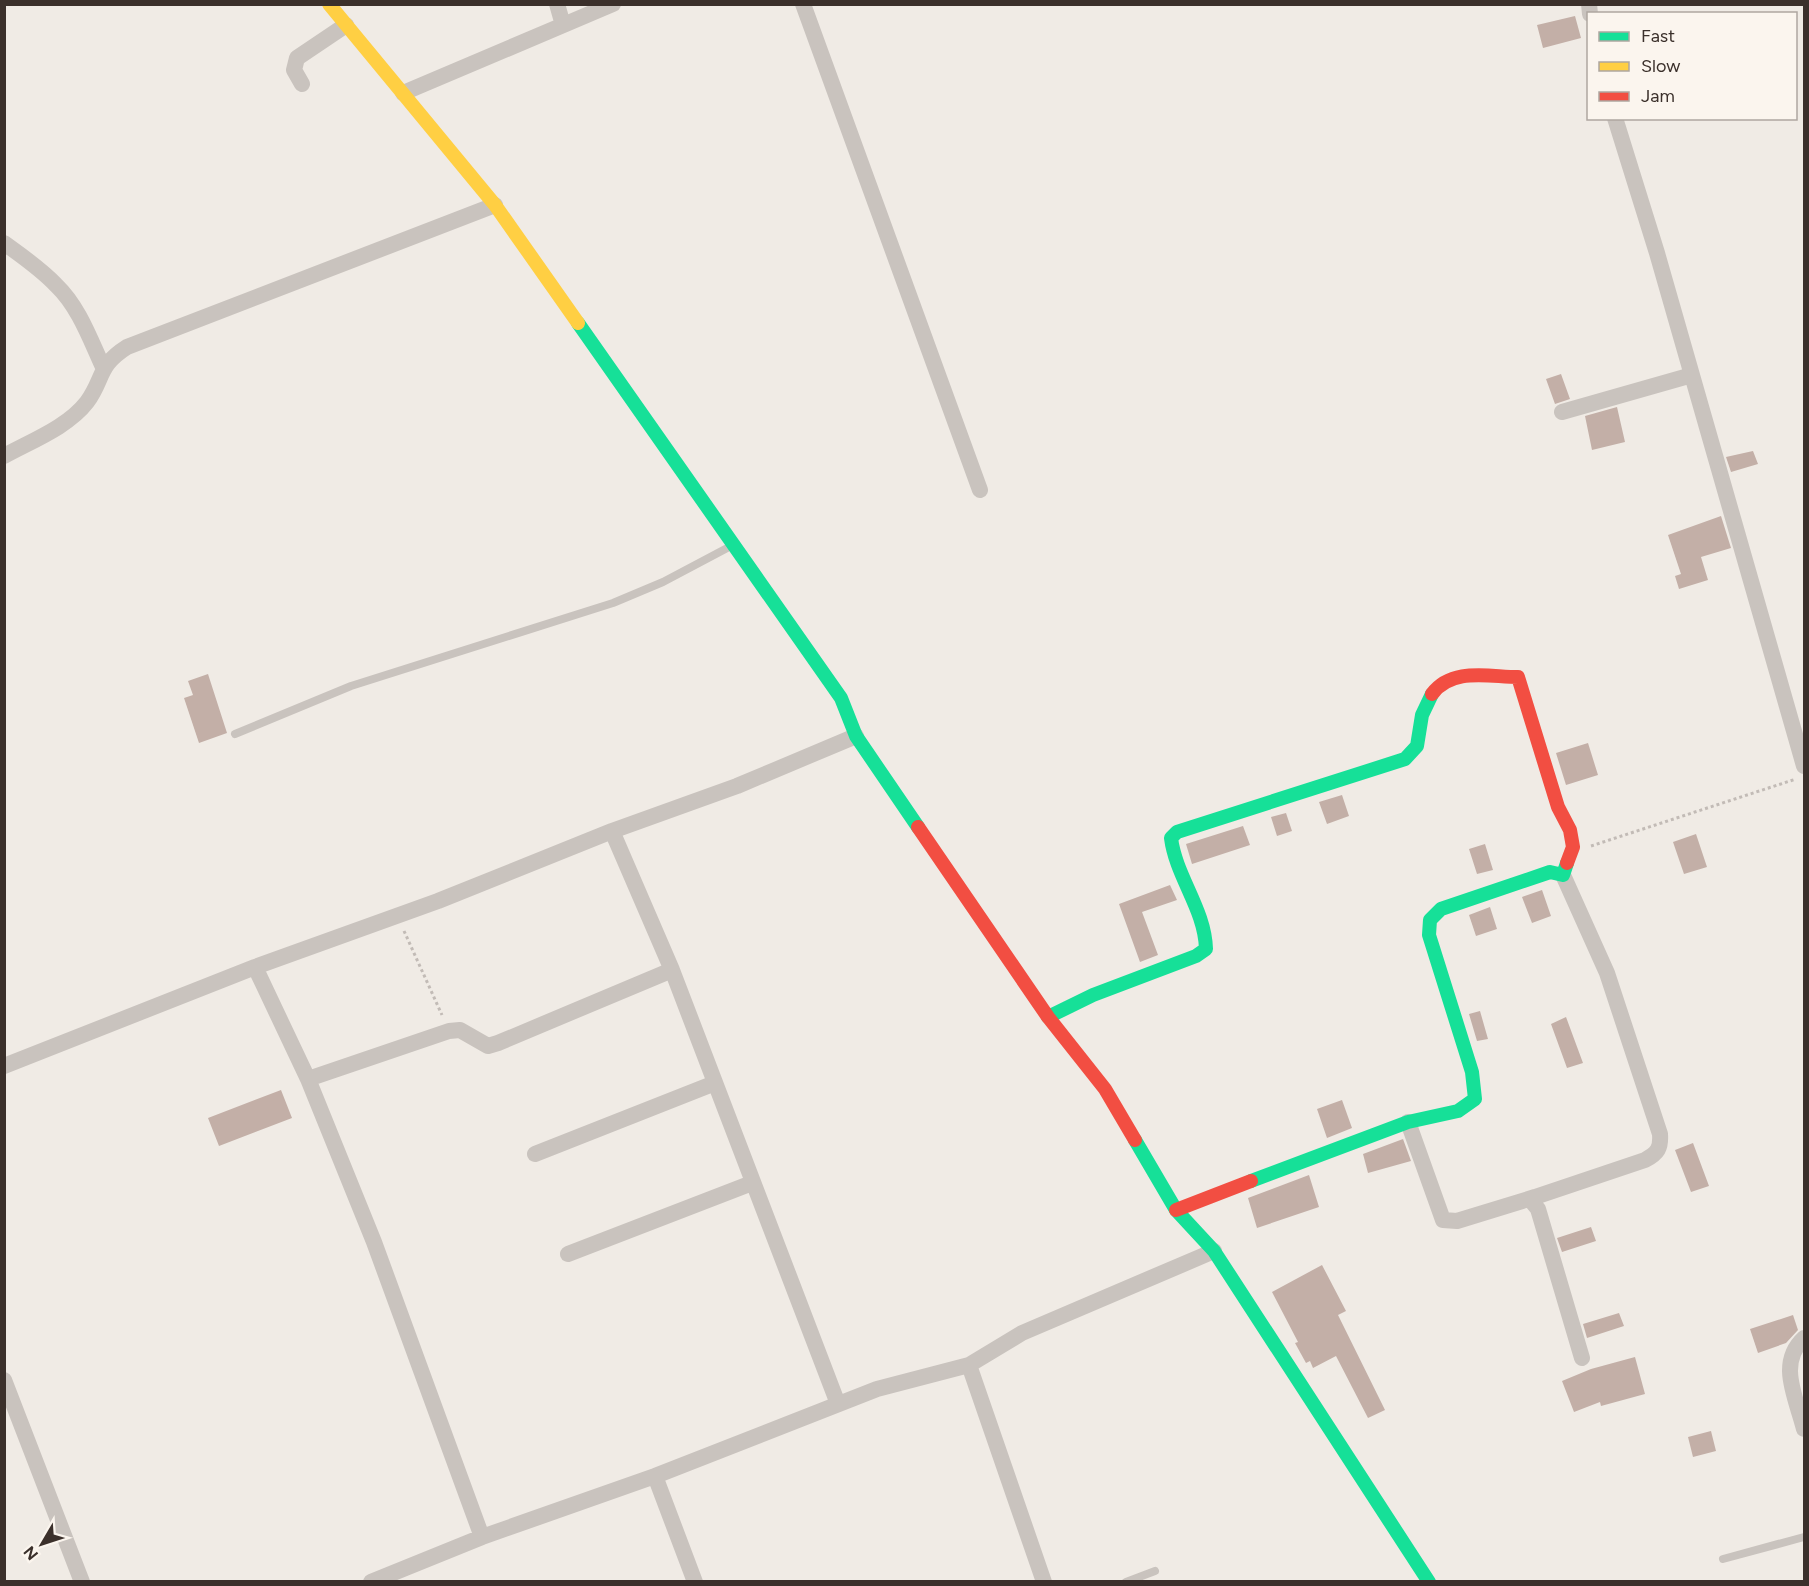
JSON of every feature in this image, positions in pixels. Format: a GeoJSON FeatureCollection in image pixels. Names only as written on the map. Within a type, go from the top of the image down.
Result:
{"type":"FeatureCollection","features":[{"type":"Feature","properties":{"kind":"street"},"geometry":{"type":"LineString","coordinates":[[328,4],[495,205],[732,546],[841,698],[856,736],[1048,1017],[1105,1089],[1176,1210],[1214,1251],[1429,1581]]}},
{"type":"Feature","properties":{"kind":"street"},"geometry":{"type":"LineString","coordinates":[[556,4],[563,25]]}},
{"type":"Feature","properties":{"kind":"street"},"geometry":{"type":"LineString","coordinates":[[403,93],[613,4]]}},
{"type":"Feature","properties":{"kind":"street"},"geometry":{"type":"LineString","coordinates":[[803,4],[980,490]]}},
{"type":"Feature","properties":{"kind":"street"},"geometry":{"type":"LineString","coordinates":[[302,84],[294,70],[297,58],[346,25]]}},
{"type":"Feature","properties":{"kind":"street"},"geometry":{"type":"LineString","coordinates":[[1616,120],[1692,375],[1804,766]]}},
{"type":"Feature","properties":{"kind":"street"},"geometry":{"type":"LineString","coordinates":[[4,456],[75,414],[87,401],[103,367],[113,355],[127,347],[495,205]]}},
{"type":"Feature","properties":{"kind":"street"},"geometry":{"type":"LineString","coordinates":[[4,243],[56,284],[86,330],[103,367]]}},
{"type":"Feature","properties":{"kind":"street"},"geometry":{"type":"LineString","coordinates":[[1562,412],[1692,375]]}},
{"type":"Feature","properties":{"kind":"street"},"geometry":{"type":"LineString","coordinates":[[1048,1017],[1093,995],[1196,956],[1206,949],[1196,911],[1171,847],[1171,838],[1177,832],[1410,757],[1416,749],[1425,705],[1436,689],[1449,679],[1467,676],[1518,677],[1558,807],[1570,830],[1573,847],[1563,875],[1607,973],[1660,1134],[1661,1146],[1656,1154],[1645,1160],[1457,1221],[1443,1220],[1408,1122]]}},
{"type":"Feature","properties":{"kind":"street"},"geometry":{"type":"LineString","coordinates":[[4,1066],[612,831],[737,786],[856,736]]}},
{"type":"Feature","properties":{"kind":"street"},"geometry":{"type":"LineString","coordinates":[[612,831],[672,970],[838,1404]]}},
{"type":"Feature","properties":{"kind":"street"},"geometry":{"type":"LineString","coordinates":[[1176,1210],[1408,1122],[1458,1111],[1475,1099],[1472,1072],[1429,935],[1427,922],[1431,914],[1550,872],[1563,875]]}},
{"type":"Feature","properties":{"kind":"street"},"geometry":{"type":"LineString","coordinates":[[255,968],[308,1080],[378,1253],[482,1537]]}},
{"type":"Feature","properties":{"kind":"street"},"geometry":{"type":"LineString","coordinates":[[308,1080],[449,1031],[460,1030],[488,1046],[498,1043],[672,970]]}},
{"type":"Feature","properties":{"kind":"street"},"geometry":{"type":"LineString","coordinates":[[534,1154],[715,1083]]}},
{"type":"Feature","properties":{"kind":"street"},"geometry":{"type":"LineString","coordinates":[[568,1254],[752,1183]]}},
{"type":"Feature","properties":{"kind":"street"},"geometry":{"type":"LineString","coordinates":[[1535,1197],[1533,1203],[1538,1209],[1582,1358]]}},
{"type":"Feature","properties":{"kind":"street"},"geometry":{"type":"LineString","coordinates":[[371,1581],[482,1537],[656,1476],[877,1389],[969,1365],[1022,1333],[1214,1251]]}},
{"type":"Feature","properties":{"kind":"street"},"geometry":{"type":"LineString","coordinates":[[1804,1338],[1793,1349],[1788,1367],[1804,1429]]}},
{"type":"Feature","properties":{"kind":"street"},"geometry":{"type":"LineString","coordinates":[[969,1365],[1044,1581]]}},
{"type":"Feature","properties":{"kind":"street"},"geometry":{"type":"LineString","coordinates":[[4,1380],[82,1581]]}},
{"type":"Feature","properties":{"kind":"street"},"geometry":{"type":"LineString","coordinates":[[656,1476],[695,1581]]}},
{"type":"Feature","properties":{"kind":"lane"},"geometry":{"type":"LineString","coordinates":[[235,734],[351,686],[613,603],[663,582],[732,546]]}},
{"type":"Feature","properties":{"kind":"lane"},"geometry":{"type":"LineString","coordinates":[[1723,1559],[1804,1537]]}},
{"type":"Feature","properties":{"kind":"lane"},"geometry":{"type":"LineString","coordinates":[[1126,1581],[1155,1571]]}},
{"type":"Feature","properties":{"kind":"path"},"geometry":{"type":"LineString","coordinates":[[1570,853],[1804,776]]}},
{"type":"Feature","properties":{"kind":"path"},"geometry":{"type":"LineString","coordinates":[[397,916],[449,1031]]}},
{"type":"Feature","properties":{"kind":"building"},"geometry":{"type":"Polygon","coordinates":[[[1575,16],[1581,38],[1543,48],[1537,25],[1575,16]]]}},
{"type":"Feature","properties":{"kind":"building"},"geometry":{"type":"Polygon","coordinates":[[[1561,374],[1570,399],[1555,404],[1546,379],[1561,374]]]}},
{"type":"Feature","properties":{"kind":"building"},"geometry":{"type":"Polygon","coordinates":[[[1617,407],[1625,442],[1592,450],[1585,416],[1617,407]]]}},
{"type":"Feature","properties":{"kind":"building"},"geometry":{"type":"Polygon","coordinates":[[[1753,451],[1758,464],[1731,472],[1726,457],[1753,451]]]}},
{"type":"Feature","properties":{"kind":"building"},"geometry":{"type":"Polygon","coordinates":[[[1721,516],[1731,548],[1701,557],[1708,580],[1679,589],[1675,576],[1681,574],[1668,535],[1721,516]]]}},
{"type":"Feature","properties":{"kind":"building"},"geometry":{"type":"Polygon","coordinates":[[[208,674],[227,733],[199,743],[184,698],[193,695],[188,681],[208,674]]]}},
{"type":"Feature","properties":{"kind":"building"},"geometry":{"type":"Polygon","coordinates":[[[1588,743],[1598,775],[1566,785],[1556,753],[1588,743]]]}},
{"type":"Feature","properties":{"kind":"building"},"geometry":{"type":"Polygon","coordinates":[[[1342,795],[1349,816],[1327,824],[1319,802],[1342,795]]]}},
{"type":"Feature","properties":{"kind":"building"},"geometry":{"type":"Polygon","coordinates":[[[1286,813],[1292,831],[1277,836],[1271,817],[1286,813]]]}},
{"type":"Feature","properties":{"kind":"building"},"geometry":{"type":"Polygon","coordinates":[[[1243,826],[1250,845],[1192,864],[1186,844],[1243,826]]]}},
{"type":"Feature","properties":{"kind":"building"},"geometry":{"type":"Polygon","coordinates":[[[1696,834],[1707,867],[1684,874],[1673,842],[1696,834]]]}},
{"type":"Feature","properties":{"kind":"building"},"geometry":{"type":"Polygon","coordinates":[[[1485,844],[1493,870],[1477,874],[1469,849],[1485,844]]]}},
{"type":"Feature","properties":{"kind":"building"},"geometry":{"type":"Polygon","coordinates":[[[1170,885],[1177,900],[1142,912],[1158,955],[1140,962],[1119,904],[1170,885]]]}},
{"type":"Feature","properties":{"kind":"building"},"geometry":{"type":"Polygon","coordinates":[[[1542,890],[1551,916],[1532,923],[1522,897],[1542,890]]]}},
{"type":"Feature","properties":{"kind":"building"},"geometry":{"type":"Polygon","coordinates":[[[1490,907],[1497,929],[1476,936],[1469,915],[1490,907]]]}},
{"type":"Feature","properties":{"kind":"building"},"geometry":{"type":"Polygon","coordinates":[[[1480,1011],[1488,1039],[1477,1041],[1469,1014],[1480,1011]]]}},
{"type":"Feature","properties":{"kind":"building"},"geometry":{"type":"Polygon","coordinates":[[[1566,1017],[1583,1063],[1567,1068],[1551,1024],[1566,1017]]]}},
{"type":"Feature","properties":{"kind":"building"},"geometry":{"type":"Polygon","coordinates":[[[281,1090],[292,1118],[219,1146],[208,1118],[281,1090]]]}},
{"type":"Feature","properties":{"kind":"building"},"geometry":{"type":"Polygon","coordinates":[[[1342,1100],[1352,1128],[1327,1138],[1317,1109],[1342,1100]]]}},
{"type":"Feature","properties":{"kind":"building"},"geometry":{"type":"Polygon","coordinates":[[[1403,1139],[1411,1161],[1368,1173],[1363,1154],[1403,1139]]]}},
{"type":"Feature","properties":{"kind":"building"},"geometry":{"type":"Polygon","coordinates":[[[1693,1143],[1709,1186],[1691,1192],[1675,1150],[1693,1143]]]}},
{"type":"Feature","properties":{"kind":"building"},"geometry":{"type":"Polygon","coordinates":[[[1309,1175],[1319,1207],[1257,1228],[1248,1198],[1309,1175]]]}},
{"type":"Feature","properties":{"kind":"building"},"geometry":{"type":"Polygon","coordinates":[[[1591,1227],[1596,1241],[1562,1252],[1557,1238],[1591,1227]]]}},
{"type":"Feature","properties":{"kind":"building"},"geometry":{"type":"Polygon","coordinates":[[[1322,1265],[1346,1311],[1338,1315],[1385,1410],[1368,1418],[1336,1356],[1313,1368],[1310,1361],[1306,1363],[1295,1343],[1298,1342],[1272,1292],[1322,1265]]]}},
{"type":"Feature","properties":{"kind":"building"},"geometry":{"type":"Polygon","coordinates":[[[1619,1313],[1624,1326],[1587,1338],[1583,1324],[1619,1313]]]}},
{"type":"Feature","properties":{"kind":"building"},"geometry":{"type":"Polygon","coordinates":[[[1793,1315],[1798,1330],[1786,1343],[1758,1353],[1750,1329],[1793,1315]]]}},
{"type":"Feature","properties":{"kind":"building"},"geometry":{"type":"Polygon","coordinates":[[[1635,1357],[1645,1394],[1601,1406],[1600,1402],[1574,1412],[1562,1381],[1591,1369],[1635,1357]]]}},
{"type":"Feature","properties":{"kind":"building"},"geometry":{"type":"Polygon","coordinates":[[[1711,1431],[1716,1451],[1693,1457],[1688,1437],[1711,1431]]]}},
{"type":"Feature","properties":{"kind":"traffic: fast"},"geometry":{"type":"LineString","coordinates":[[578,323],[841,698],[856,736],[918,827]]}},
{"type":"Feature","properties":{"kind":"traffic: fast"},"geometry":{"type":"LineString","coordinates":[[1048,1017],[1093,995],[1196,956],[1206,949],[1201,920],[1174,852],[1171,838],[1177,832],[1405,759],[1417,746],[1422,715],[1432,694]]}},
{"type":"Feature","properties":{"kind":"traffic: fast"},"geometry":{"type":"LineString","coordinates":[[1251,1181],[1408,1122],[1458,1111],[1475,1099],[1472,1072],[1429,935],[1430,920],[1441,909],[1550,872],[1563,875],[1567,863]]}},
{"type":"Feature","properties":{"kind":"traffic: fast"},"geometry":{"type":"LineString","coordinates":[[1135,1140],[1176,1210],[1214,1251],[1429,1582]]}},
{"type":"Feature","properties":{"kind":"traffic: slow"},"geometry":{"type":"LineString","coordinates":[[329,4],[495,205],[578,323]]}},
{"type":"Feature","properties":{"kind":"traffic: jam"},"geometry":{"type":"LineString","coordinates":[[1432,694],[1440,686],[1460,677],[1472,675],[1518,677],[1558,807],[1570,830],[1573,847],[1567,863]]}},
{"type":"Feature","properties":{"kind":"traffic: jam"},"geometry":{"type":"LineString","coordinates":[[918,827],[1048,1017],[1105,1089],[1135,1140]]}},
{"type":"Feature","properties":{"kind":"traffic: jam"},"geometry":{"type":"LineString","coordinates":[[1176,1210],[1251,1181]]}}]}
